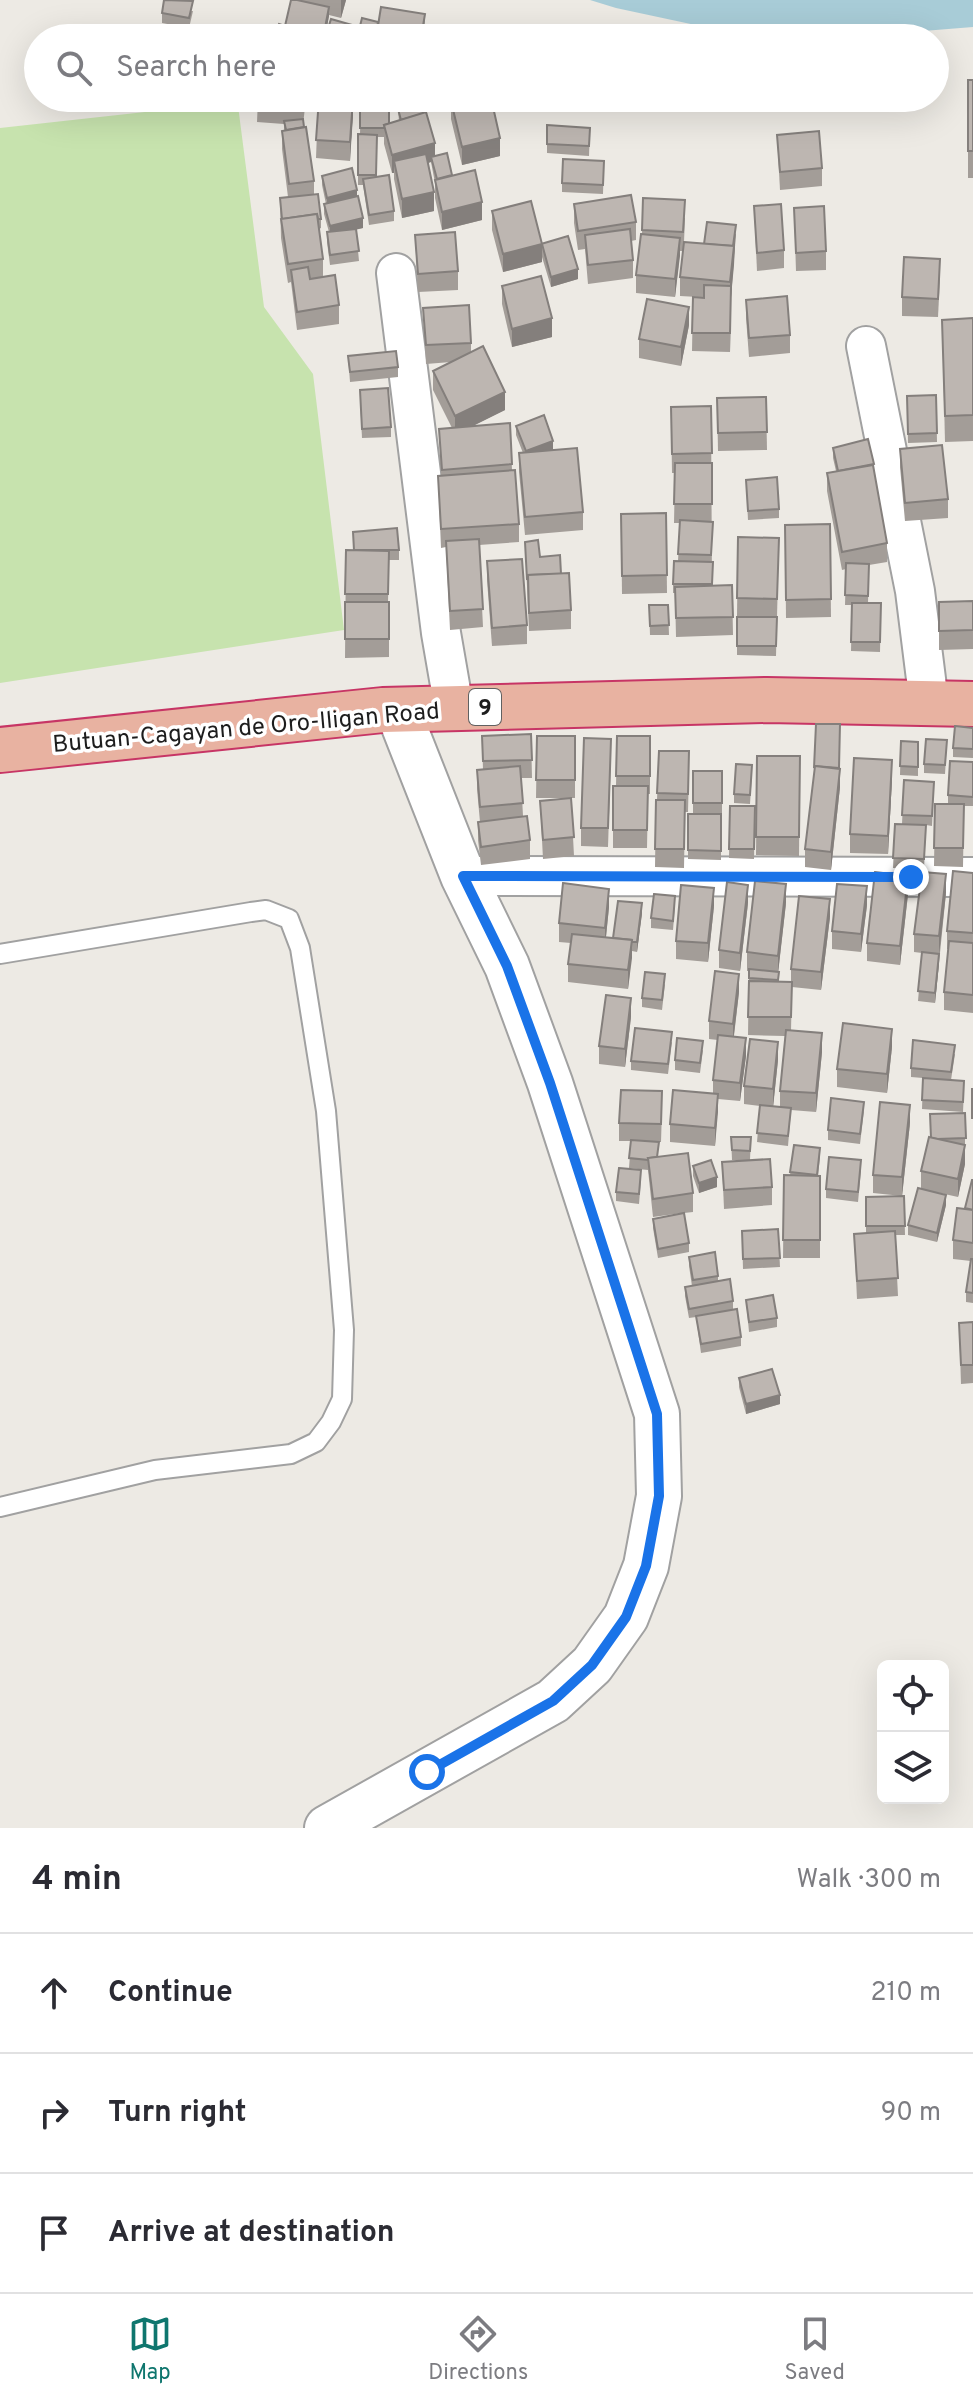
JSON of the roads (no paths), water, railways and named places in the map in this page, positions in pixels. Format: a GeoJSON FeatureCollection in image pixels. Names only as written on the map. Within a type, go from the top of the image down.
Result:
{"type":"FeatureCollection","features":[{"type":"Feature","properties":{"kind":"highway","name":"Butuan-Cagayan de Oro-Iligan Road"},"geometry":{"type":"LineString","coordinates":[[0,750],[383,710],[767,700],[973,704]]}},
{"type":"Feature","properties":{"kind":"street"},"geometry":{"type":"LineString","coordinates":[[396,273],[441,633],[454,708]]}},
{"type":"Feature","properties":{"kind":"street"},"geometry":{"type":"LineString","coordinates":[[866,346],[915,591],[929,703]]}},
{"type":"Feature","properties":{"kind":"street"},"geometry":{"type":"LineString","coordinates":[[327,1828],[553,1701],[592,1665],[626,1617],[646,1566],[659,1496],[657,1414],[545,1069],[507,966],[463,876],[398,711]]}},
{"type":"Feature","properties":{"kind":"street"},"geometry":{"type":"LineString","coordinates":[[463,876],[973,877]]}},
{"type":"Feature","properties":{"kind":"lane"},"geometry":{"type":"LineString","coordinates":[[0,954],[266,910],[289,919],[300,948],[326,1111],[344,1330],[342,1399],[331,1422],[316,1442],[291,1454],[155,1470],[0,1507]]}},
{"type":"Feature","properties":{"kind":"water"},"geometry":{"type":"Polygon","coordinates":[[[590,0],[973,0],[973,27],[949,29],[949,24],[691,24],[590,0]]]}}]}
